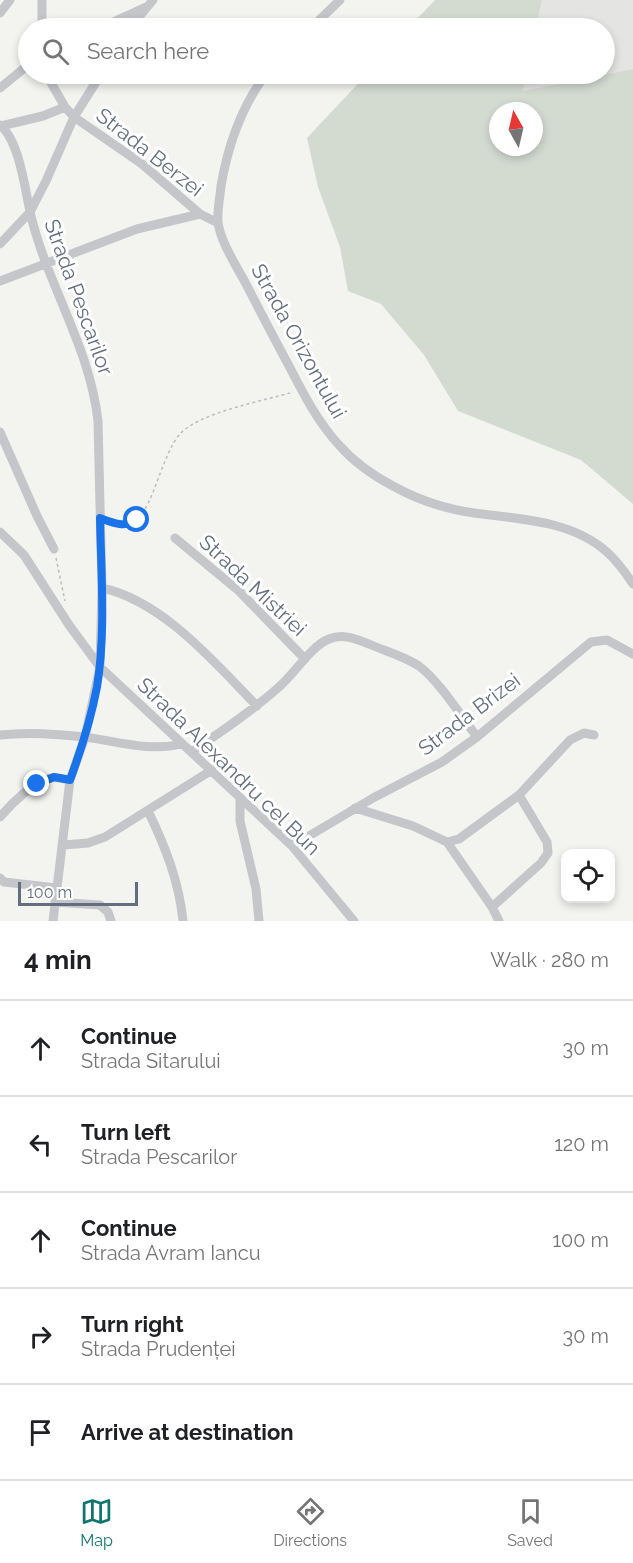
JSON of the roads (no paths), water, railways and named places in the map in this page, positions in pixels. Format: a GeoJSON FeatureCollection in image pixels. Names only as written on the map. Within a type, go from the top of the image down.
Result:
{"type":"FeatureCollection","features":[{"type":"Feature","properties":{"kind":"street"},"geometry":{"type":"LineString","coordinates":[[42,0],[42,18]]}},
{"type":"Feature","properties":{"kind":"street"},"geometry":{"type":"LineString","coordinates":[[321,18],[340,0]]}},
{"type":"Feature","properties":{"kind":"street"},"geometry":{"type":"LineString","coordinates":[[0,13],[8,1]]}},
{"type":"Feature","properties":{"kind":"street"},"geometry":{"type":"LineString","coordinates":[[120,18],[149,4]]}},
{"type":"Feature","properties":{"kind":"street"},"geometry":{"type":"LineString","coordinates":[[138,18],[149,4]]}},
{"type":"Feature","properties":{"kind":"street"},"geometry":{"type":"LineString","coordinates":[[0,88],[18,74]]}},
{"type":"Feature","properties":{"kind":"street","name":"Strada Berzei"},"geometry":{"type":"LineString","coordinates":[[52,84],[65,107],[74,117],[142,164],[200,214],[218,223]]}},
{"type":"Feature","properties":{"kind":"street"},"geometry":{"type":"LineString","coordinates":[[0,244],[30,213],[74,117],[95,84]]}},
{"type":"Feature","properties":{"kind":"street","name":"Strada Orizontului"},"geometry":{"type":"LineString","coordinates":[[258,84],[235,129],[225,165],[218,223],[231,254],[310,405],[339,446],[354,460],[390,485],[417,498],[473,513],[523,518],[562,527],[590,540],[606,551],[633,584]]}},
{"type":"Feature","properties":{"kind":"street"},"geometry":{"type":"LineString","coordinates":[[1,125],[43,116],[65,107]]}},
{"type":"Feature","properties":{"kind":"street","name":"Strada Pescarilor"},"geometry":{"type":"LineString","coordinates":[[1,125],[9,135],[30,213],[82,351],[96,400],[98,421],[102,588],[100,667],[85,737],[70,780],[64,846],[53,921]]}},
{"type":"Feature","properties":{"kind":"street"},"geometry":{"type":"LineString","coordinates":[[0,281],[137,229],[200,214]]}},
{"type":"Feature","properties":{"kind":"street"},"geometry":{"type":"LineString","coordinates":[[0,432],[54,549]]}},
{"type":"Feature","properties":{"kind":"street","name":"Strada Alexandru cel Bun"},"geometry":{"type":"LineString","coordinates":[[0,532],[24,555],[69,625],[100,667],[292,846],[354,921]]}},
{"type":"Feature","properties":{"kind":"street","name":"Strada Mistriei"},"geometry":{"type":"LineString","coordinates":[[175,538],[239,591],[305,659]]}},
{"type":"Feature","properties":{"kind":"street"},"geometry":{"type":"LineString","coordinates":[[102,588],[129,596],[156,613],[192,641],[257,706]]}},
{"type":"Feature","properties":{"kind":"street"},"geometry":{"type":"LineString","coordinates":[[192,752],[257,706],[326,640],[338,636],[361,641],[411,661],[433,679],[477,737]]}},
{"type":"Feature","properties":{"kind":"street","name":"Strada Brizei"},"geometry":{"type":"LineString","coordinates":[[292,846],[355,808],[442,762],[477,737],[591,642],[607,640],[633,654]]}},
{"type":"Feature","properties":{"kind":"street"},"geometry":{"type":"LineString","coordinates":[[447,842],[459,839],[519,795],[570,740],[584,733],[594,735]]}},
{"type":"Feature","properties":{"kind":"street"},"geometry":{"type":"LineString","coordinates":[[0,735],[85,737],[135,746],[161,747],[181,744]]}},
{"type":"Feature","properties":{"kind":"street"},"geometry":{"type":"LineString","coordinates":[[64,846],[88,843],[105,837],[212,770]]}},
{"type":"Feature","properties":{"kind":"street"},"geometry":{"type":"LineString","coordinates":[[0,817],[14,802],[46,779],[54,777],[70,780]]}},
{"type":"Feature","properties":{"kind":"street"},"geometry":{"type":"LineString","coordinates":[[492,907],[541,863],[548,853],[547,842],[519,795]]}},
{"type":"Feature","properties":{"kind":"street"},"geometry":{"type":"LineString","coordinates":[[240,798],[240,821],[256,889],[259,921]]}},
{"type":"Feature","properties":{"kind":"street"},"geometry":{"type":"LineString","coordinates":[[355,808],[413,826],[447,842],[492,907],[499,921]]}},
{"type":"Feature","properties":{"kind":"street"},"geometry":{"type":"LineString","coordinates":[[148,811],[171,864],[183,921]]}},
{"type":"Feature","properties":{"kind":"street"},"geometry":{"type":"LineString","coordinates":[[1,881],[57,888]]}},
{"type":"Feature","properties":{"kind":"street"},"geometry":{"type":"LineString","coordinates":[[55,902],[100,905],[108,912],[111,921]]}}]}
